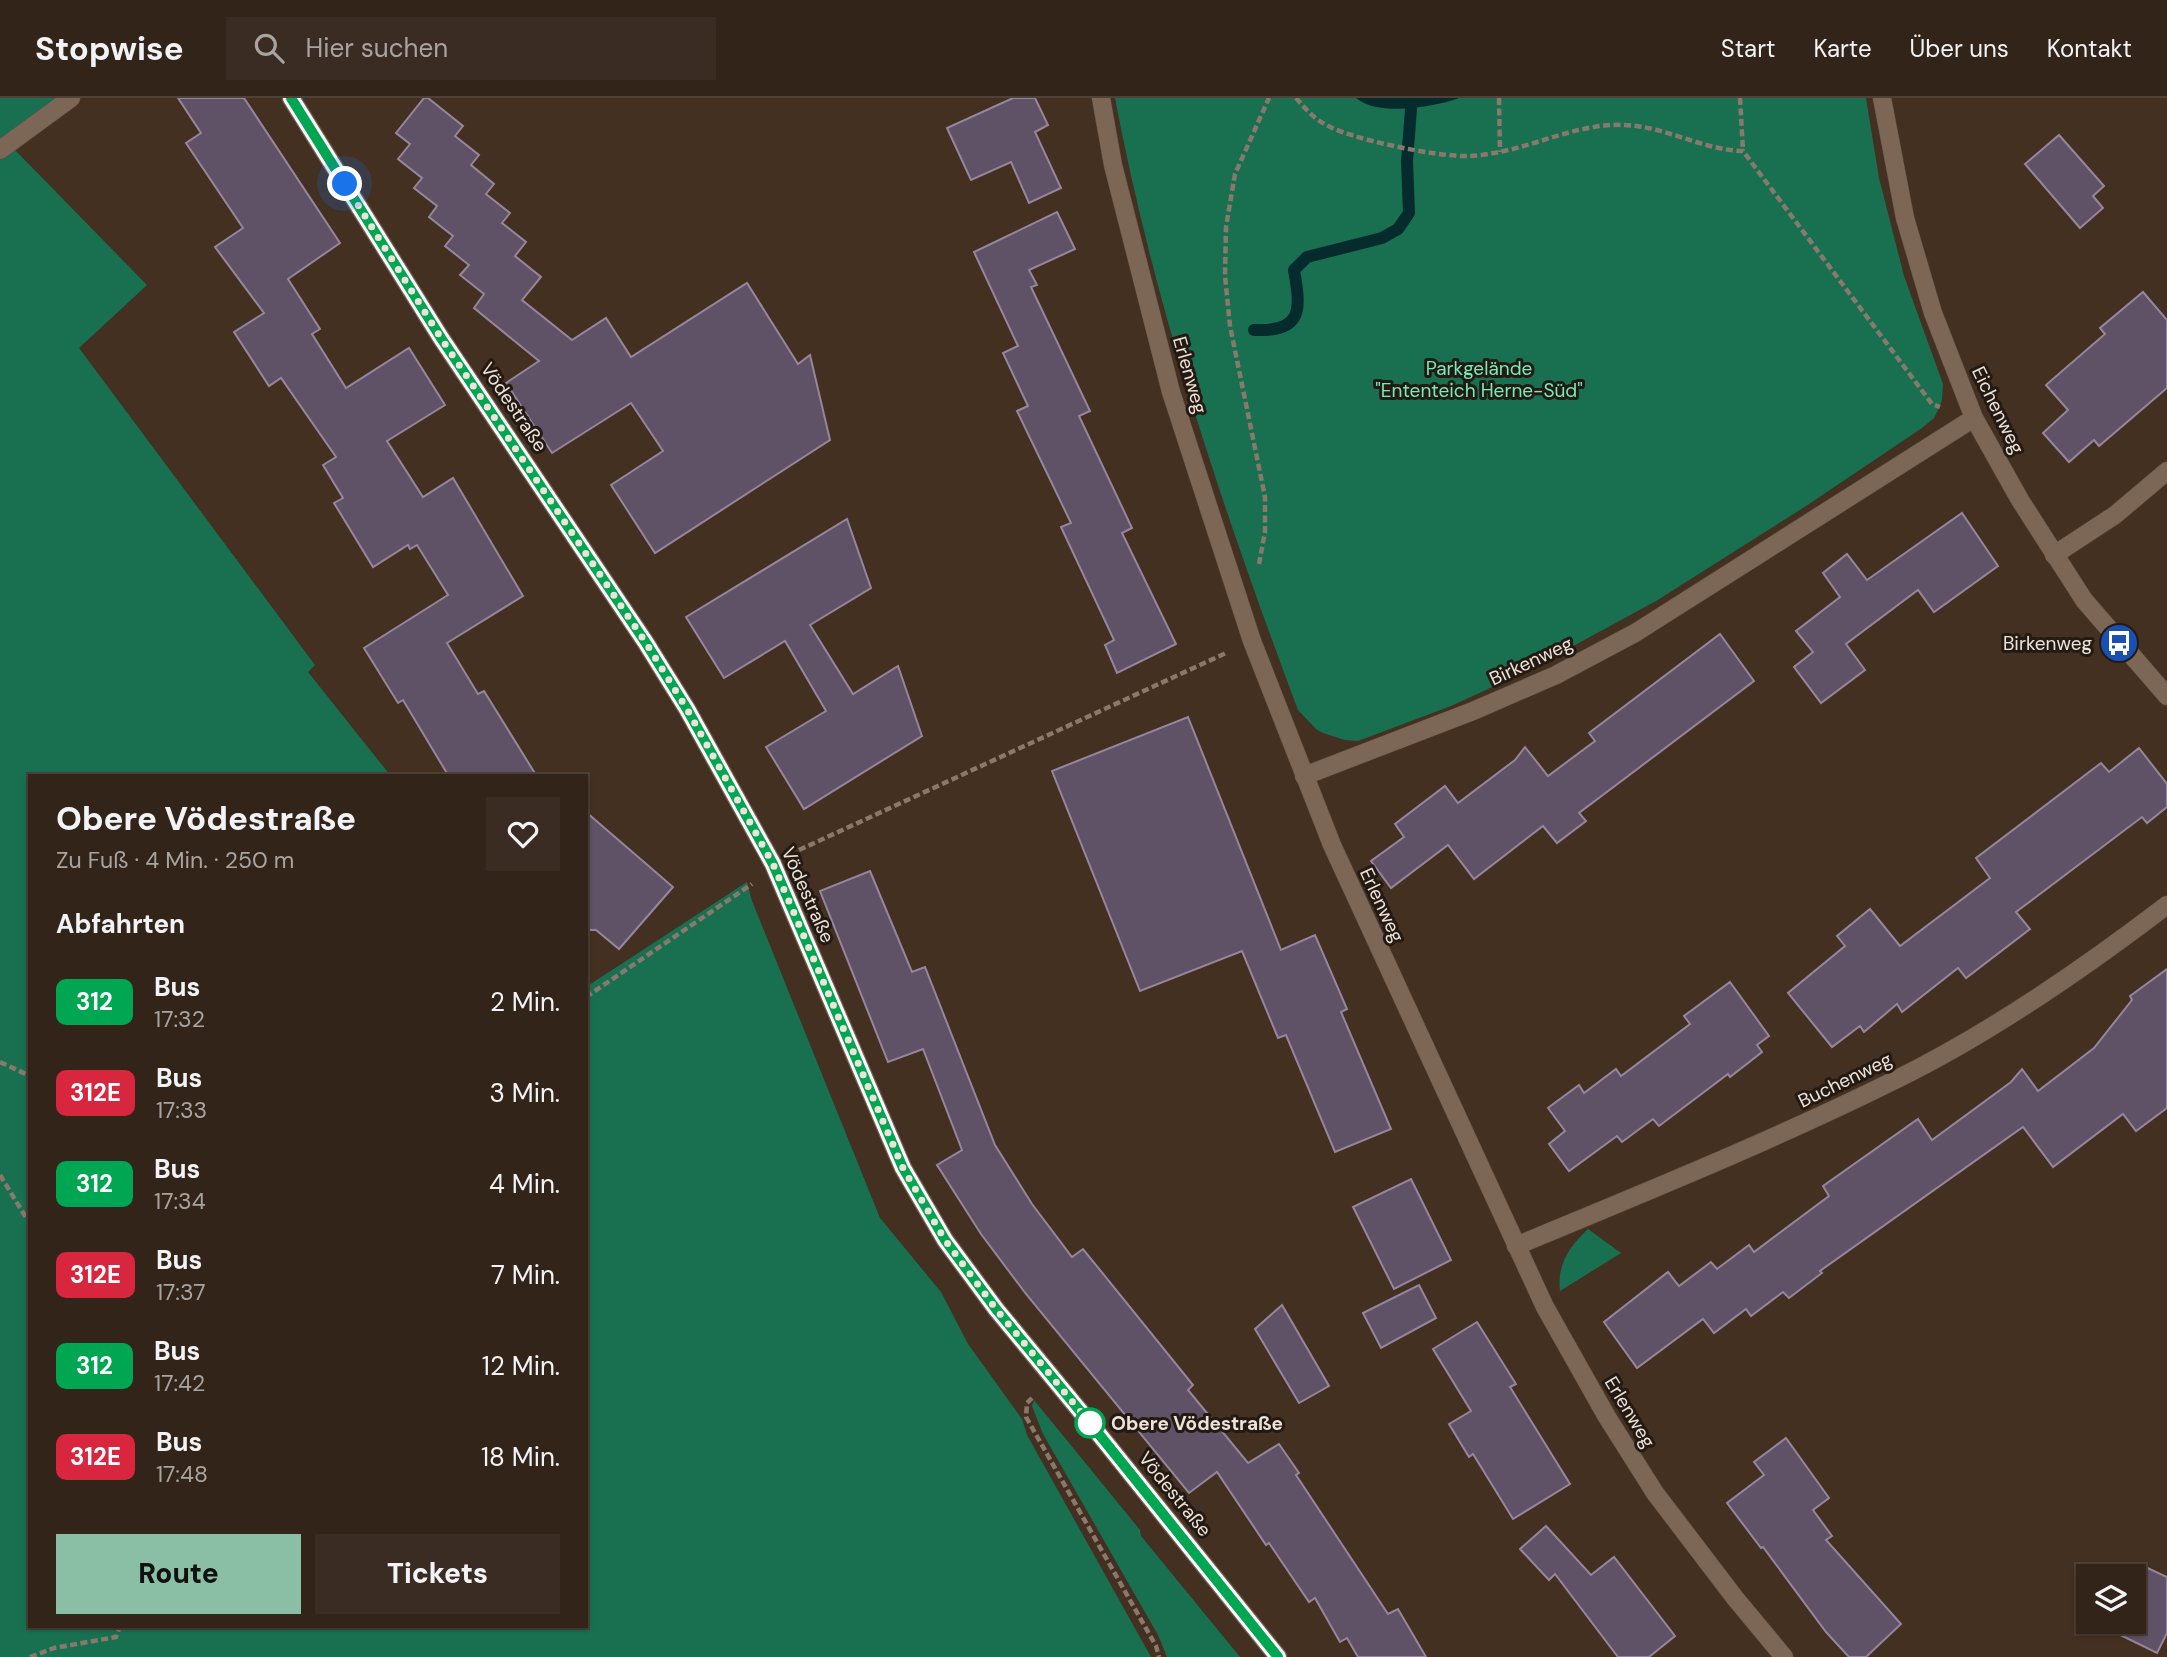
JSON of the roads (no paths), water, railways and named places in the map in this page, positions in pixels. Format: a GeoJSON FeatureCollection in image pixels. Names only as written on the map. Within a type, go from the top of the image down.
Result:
{"type":"FeatureCollection","features":[{"type":"Feature","properties":{"kind":"street"},"geometry":{"type":"LineString","coordinates":[[0,150],[71,98]]}},
{"type":"Feature","properties":{"kind":"street","name":"Vödestraße"},"geometry":{"type":"LineString","coordinates":[[291,98],[441,338],[646,643],[687,709],[773,864],[903,1168],[945,1240],[996,1309],[1279,1657]]}},
{"type":"Feature","properties":{"kind":"street","name":"Erlenweg"},"geometry":{"type":"LineString","coordinates":[[1101,98],[1113,165],[1171,392],[1252,641],[1332,845],[1545,1307],[1607,1418],[1654,1493],[1784,1657]]}},
{"type":"Feature","properties":{"kind":"street","name":"Eichenweg"},"geometry":{"type":"LineString","coordinates":[[1882,98],[1905,218],[1933,313],[1974,418],[2054,555],[2084,600],[2167,696]]}},
{"type":"Feature","properties":{"kind":"street","name":"Birkenweg"},"geometry":{"type":"LineString","coordinates":[[1304,776],[1556,676],[1635,632],[1974,418]]}},
{"type":"Feature","properties":{"kind":"street"},"geometry":{"type":"LineString","coordinates":[[2054,555],[2115,515],[2167,471]]}},
{"type":"Feature","properties":{"kind":"street","name":"Buchenweg"},"geometry":{"type":"LineString","coordinates":[[1516,1246],[1761,1143],[1897,1079],[1997,1024],[2116,944],[2167,905]]}},
{"type":"Feature","properties":{"kind":"water"},"geometry":{"type":"Polygon","coordinates":[[[1356,98],[1459,98],[1421,107],[1392,109],[1366,104],[1356,98]]]}},
{"type":"Feature","properties":{"kind":"waterway"},"geometry":{"type":"LineString","coordinates":[[1254,330],[1282,327],[1295,316],[1298,297],[1294,270],[1307,257],[1382,238],[1398,229],[1409,213],[1407,161],[1411,109]]}},
{"type":"Feature","properties":{"kind":"place","name":"Birkenweg"},"geometry":{"type":"Point","coordinates":[2119,643]}},
{"type":"Feature","properties":{"kind":"place","name":"Obere Vödestraße"},"geometry":{"type":"Point","coordinates":[1090,1423]}},
{"type":"Feature","properties":{"kind":"park label","name":"Parkgelände \"Ententeich Herne-Süd\""},"geometry":{"type":"Point","coordinates":[1479,379]}}]}
